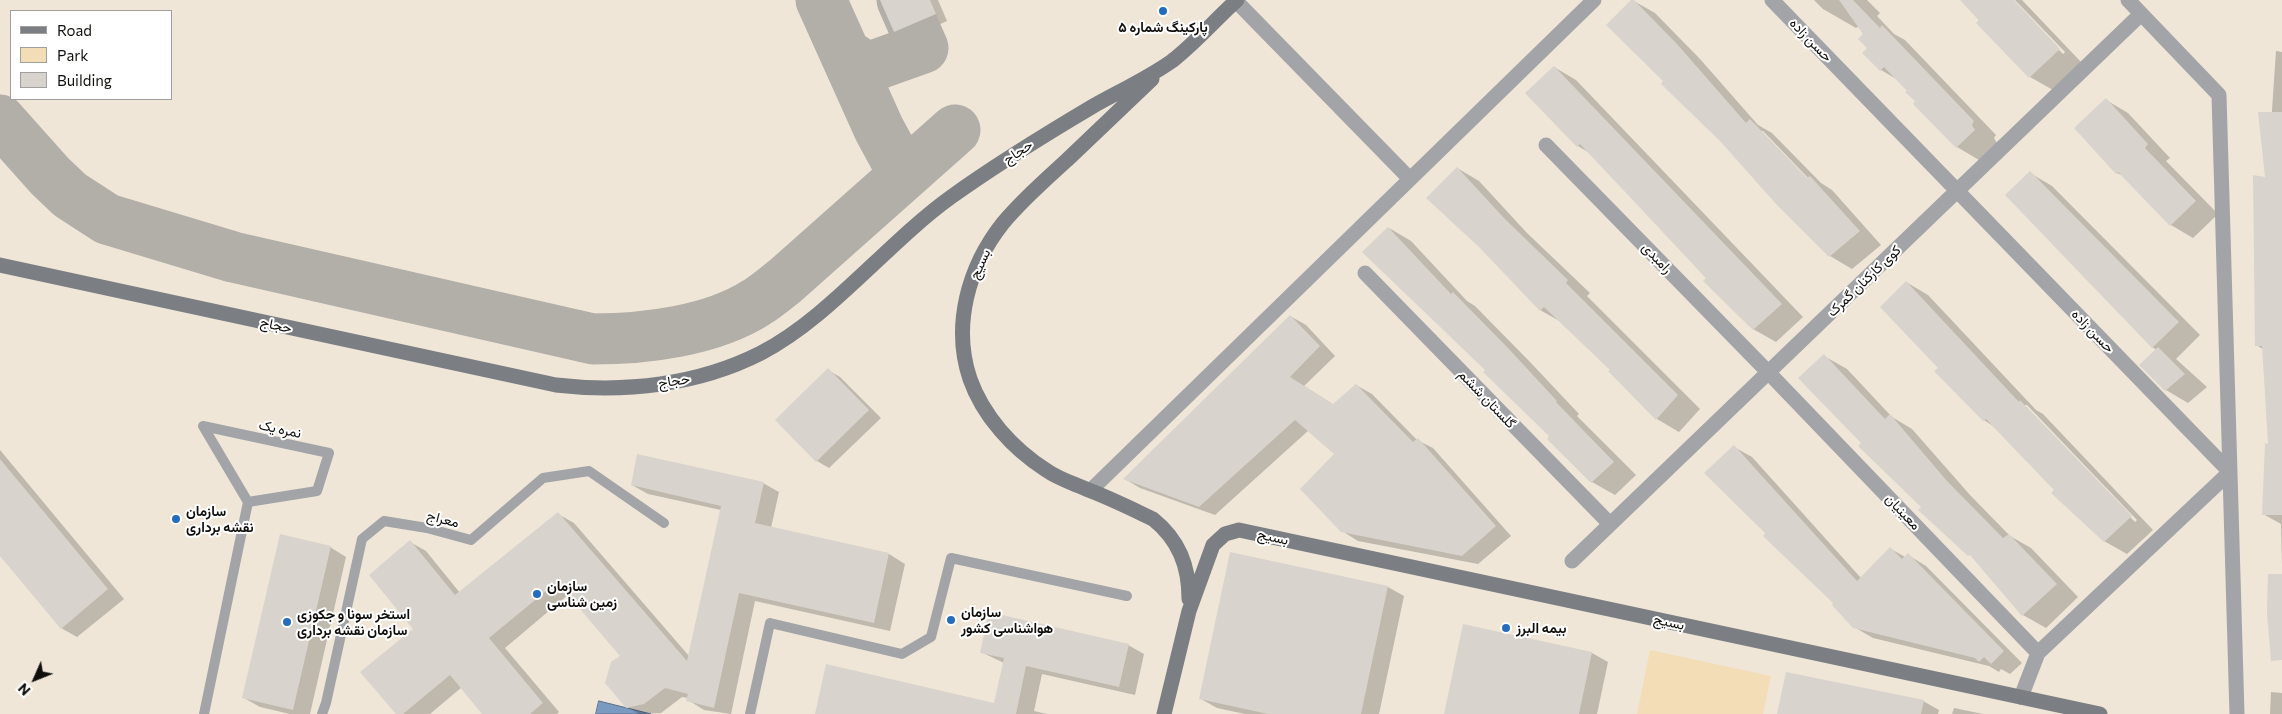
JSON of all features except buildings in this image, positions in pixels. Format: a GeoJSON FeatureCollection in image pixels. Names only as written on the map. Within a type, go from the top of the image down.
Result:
{"type":"FeatureCollection","features":[{"type":"Feature","properties":{"kind":"main road","name":"حجاج"},"geometry":{"type":"LineString","coordinates":[[0,265],[556,385],[594,389],[689,380],[729,367],[762,352],[831,302],[910,228],[952,196],[1039,138],[1172,61],[1236,0]]}},
{"type":"Feature","properties":{"kind":"main road","name":"بسیج"},"geometry":{"type":"LineString","coordinates":[[1172,61],[1002,224],[984,252],[972,278],[961,332],[964,361],[974,392],[990,417],[1007,438],[1047,471],[1153,519],[1164,528],[1174,541],[1189,577],[1189,611]]}},
{"type":"Feature","properties":{"kind":"main road","name":"بسیج"},"geometry":{"type":"LineString","coordinates":[[1189,611],[1213,545],[1225,534],[1239,530],[2100,714]]}},
{"type":"Feature","properties":{"kind":"main road"},"geometry":{"type":"LineString","coordinates":[[1164,714],[1189,611]]}},
{"type":"Feature","properties":{"kind":"street"},"geometry":{"type":"LineString","coordinates":[[1236,0],[1410,179]]}},
{"type":"Feature","properties":{"kind":"street"},"geometry":{"type":"LineString","coordinates":[[1091,490],[1594,0]]}},
{"type":"Feature","properties":{"kind":"street","name":"حسن زاده"},"geometry":{"type":"LineString","coordinates":[[1772,0],[2230,472]]}},
{"type":"Feature","properties":{"kind":"street"},"geometry":{"type":"LineString","coordinates":[[2128,0],[2219,95],[2238,714]]}},
{"type":"Feature","properties":{"kind":"street","name":"کوی کارکنان گمرک"},"geometry":{"type":"LineString","coordinates":[[1572,561],[2141,14]]}},
{"type":"Feature","properties":{"kind":"street","name":"رامبدی"},"geometry":{"type":"LineString","coordinates":[[1546,145],[1768,372]]}},
{"type":"Feature","properties":{"kind":"street","name":"گلستان ششم"},"geometry":{"type":"LineString","coordinates":[[1365,273],[1610,524]]}},
{"type":"Feature","properties":{"kind":"street","name":"معینیان"},"geometry":{"type":"LineString","coordinates":[[1768,372],[2038,653]]}},
{"type":"Feature","properties":{"kind":"street"},"geometry":{"type":"LineString","coordinates":[[2021,697],[2038,653],[2230,472]]}},
{"type":"Feature","properties":{"kind":"lane","name":"نمره یک"},"geometry":{"type":"LineString","coordinates":[[203,426],[329,453],[317,491],[248,502],[203,426]]}},
{"type":"Feature","properties":{"kind":"lane","name":"معراج"},"geometry":{"type":"LineString","coordinates":[[322,714],[362,539],[384,521],[427,528],[471,540],[544,478],[589,471],[664,523]]}},
{"type":"Feature","properties":{"kind":"lane"},"geometry":{"type":"LineString","coordinates":[[204,714],[248,502]]}},
{"type":"Feature","properties":{"kind":"lane"},"geometry":{"type":"LineString","coordinates":[[750,714],[770,623],[902,654],[931,637],[951,558],[1127,596]]}},
{"type":"Feature","properties":{"kind":"shaded area"},"geometry":{"type":"Polygon","coordinates":[[[0,0],[2282,0],[2282,714],[0,714],[0,0]]]}},
{"type":"Feature","properties":{"kind":"green space"},"geometry":{"type":"Polygon","coordinates":[[[1650,650],[1771,676],[1763,714],[1637,714],[1650,650]]]}},
{"type":"Feature","properties":{"kind":"water"},"geometry":{"type":"Polygon","coordinates":[[[599,701],[651,714],[596,714],[599,701]]]}},
{"type":"Feature","properties":{"kind":"taxiway"},"geometry":{"type":"LineString","coordinates":[[821,0],[879,129],[904,175]]}},
{"type":"Feature","properties":{"kind":"taxiway"},"geometry":{"type":"LineString","coordinates":[[846,54],[867,68],[923,48],[902,0]]}},
{"type":"Feature","properties":{"kind":"taxiway"},"geometry":{"type":"LineString","coordinates":[[0,120],[50,176],[70,195],[107,219],[233,257],[593,339],[656,335],[678,331],[720,320],[757,302],[785,281],[955,130]]}},
{"type":"Feature","properties":{"kind":"place","name":"پارکینگ شماره ۵"},"geometry":{"type":"Point","coordinates":[1163,11]}},
{"type":"Feature","properties":{"kind":"place","name":"سازمان نقشه برداری"},"geometry":{"type":"Point","coordinates":[176,519]}},
{"type":"Feature","properties":{"kind":"place","name":"سازمان زمین شناسی"},"geometry":{"type":"Point","coordinates":[537,594]}},
{"type":"Feature","properties":{"kind":"place","name":"سازمان هواشناسی کشور"},"geometry":{"type":"Point","coordinates":[951,620]}},
{"type":"Feature","properties":{"kind":"place","name":"استخر سونا و جکوزی سازمان نقشه برداری"},"geometry":{"type":"Point","coordinates":[287,622]}},
{"type":"Feature","properties":{"kind":"place","name":"بیمه البرز"},"geometry":{"type":"Point","coordinates":[1506,628]}}]}
